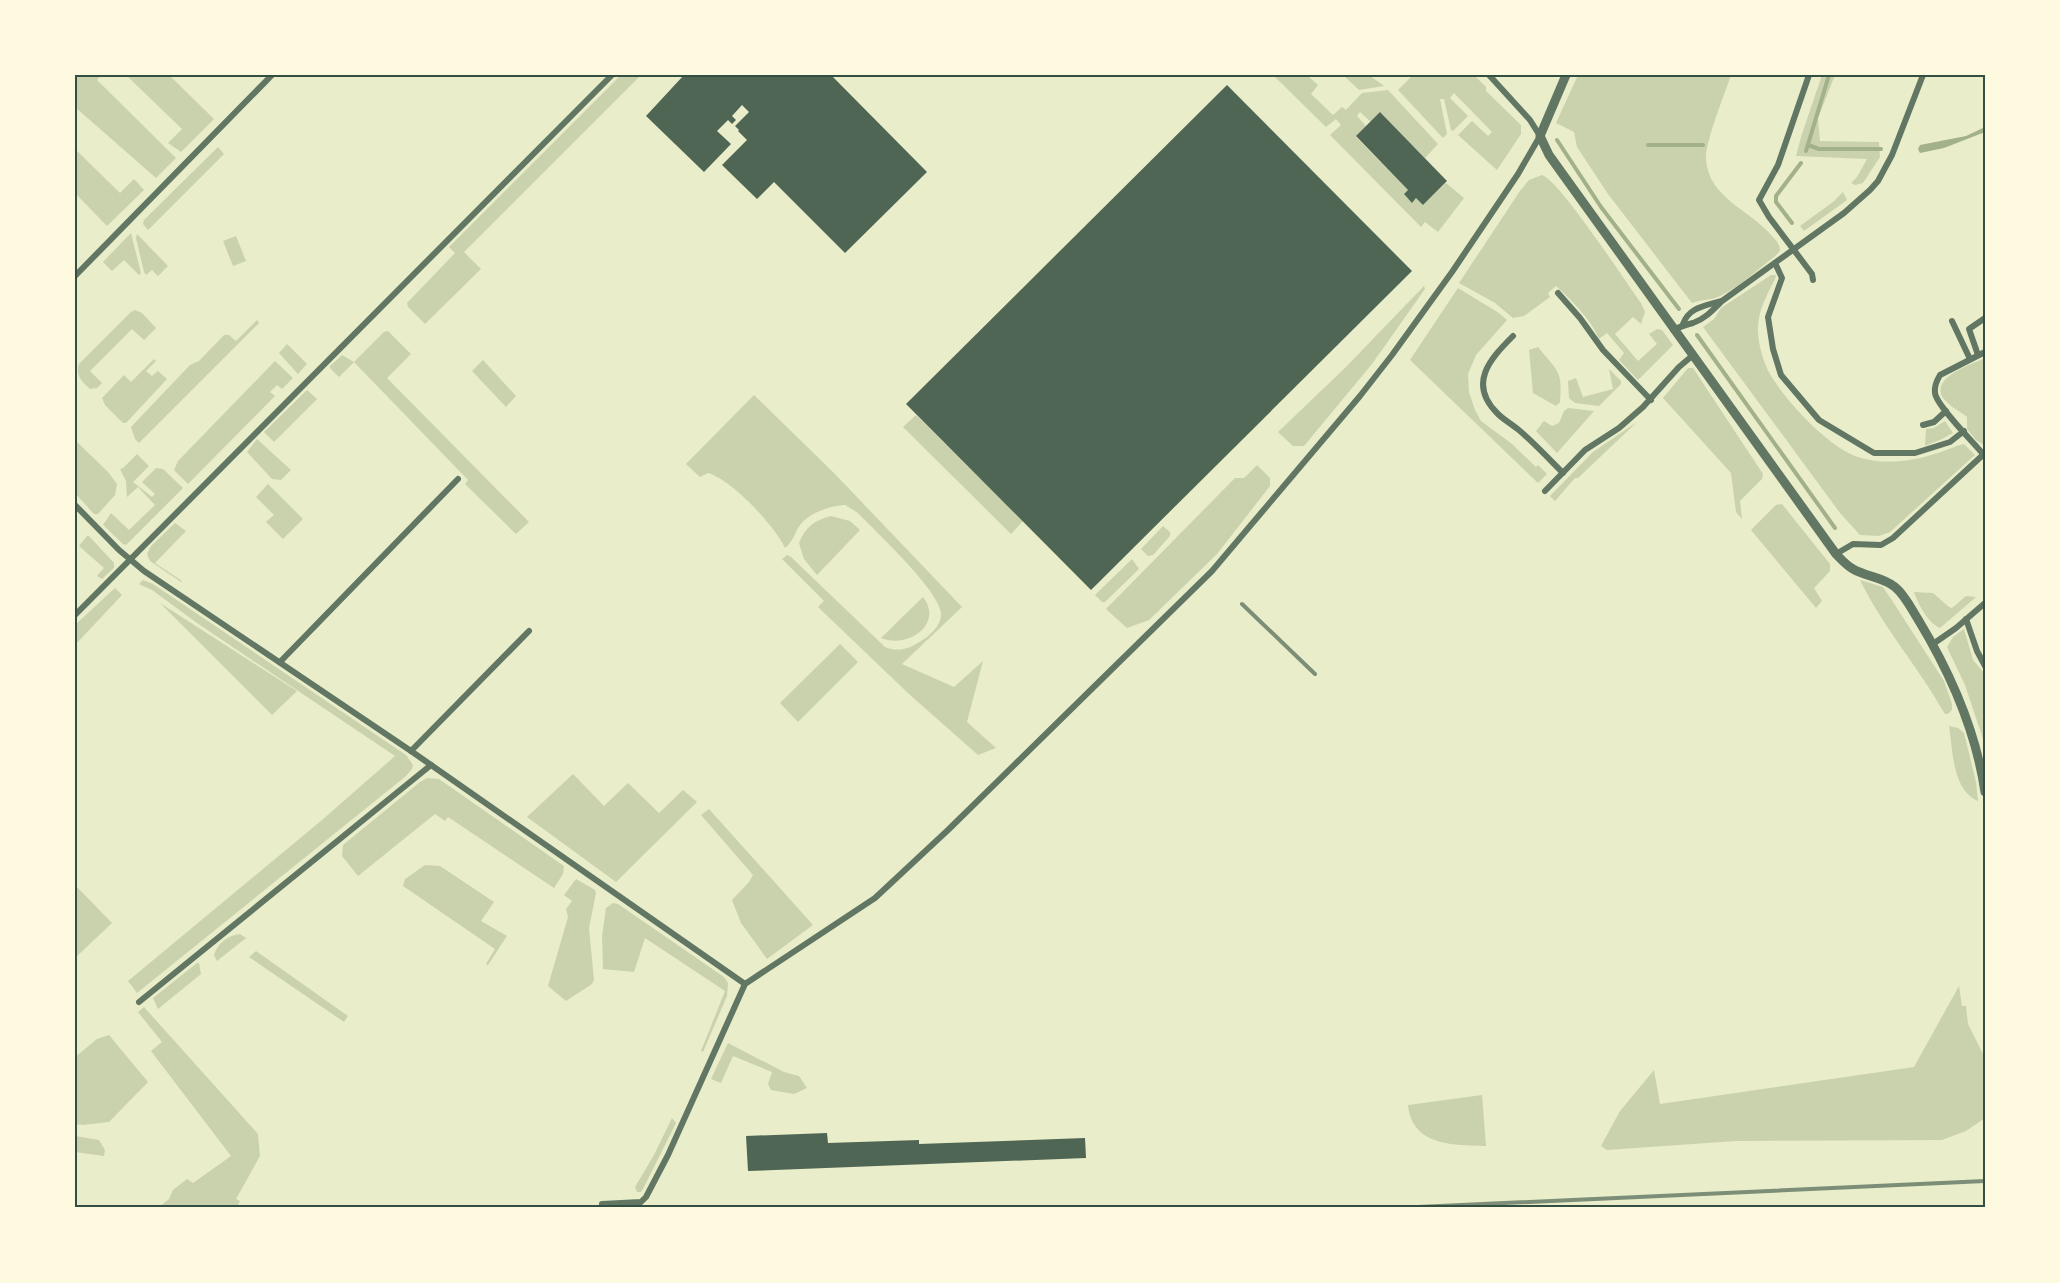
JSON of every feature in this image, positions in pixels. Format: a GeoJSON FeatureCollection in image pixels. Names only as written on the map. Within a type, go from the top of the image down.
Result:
{"type":"FeatureCollection","features":[{"type":"Feature","properties":{"kind":"street"},"geometry":{"type":"LineString","coordinates":[[75,276],[272,75]]}},
{"type":"Feature","properties":{"kind":"street"},"geometry":{"type":"LineString","coordinates":[[75,615],[612,75]]}},
{"type":"Feature","properties":{"kind":"street"},"geometry":{"type":"LineString","coordinates":[[1489,75],[1530,120],[1562,174],[1836,554],[1851,568],[1884,580],[1897,589],[1933,644],[1952,681],[1969,726],[1985,792]]}},
{"type":"Feature","properties":{"kind":"street"},"geometry":{"type":"LineString","coordinates":[[602,1204],[642,1202],[646,1197],[668,1155],[745,984],[875,898],[1212,571],[1392,355],[1502,198],[1540,136],[1566,75]]}},
{"type":"Feature","properties":{"kind":"street"},"geometry":{"type":"LineString","coordinates":[[1809,75],[1778,165],[1759,200],[1812,274],[1813,280]]}},
{"type":"Feature","properties":{"kind":"street"},"geometry":{"type":"LineString","coordinates":[[1673,330],[1708,315],[1722,301],[1852,207],[1878,181],[1899,139],[1923,75]]}},
{"type":"Feature","properties":{"kind":"street"},"geometry":{"type":"LineString","coordinates":[[1775,263],[1782,278],[1768,317],[1773,349],[1781,375],[1819,420],[1874,453],[1915,453],[1950,442],[1964,430]]}},
{"type":"Feature","properties":{"kind":"street"},"geometry":{"type":"LineString","coordinates":[[1558,293],[1603,350],[1650,400]]}},
{"type":"Feature","properties":{"kind":"street"},"geometry":{"type":"LineString","coordinates":[[1683,324],[1686,315],[1693,310],[1722,301]]}},
{"type":"Feature","properties":{"kind":"street"},"geometry":{"type":"LineString","coordinates":[[1978,355],[1969,330],[1985,318]]}},
{"type":"Feature","properties":{"kind":"street"},"geometry":{"type":"LineString","coordinates":[[1952,321],[1970,359]]}},
{"type":"Feature","properties":{"kind":"street"},"geometry":{"type":"LineString","coordinates":[[1513,336],[1494,355],[1486,367],[1483,381],[1486,397],[1497,413],[1530,440],[1563,473]]}},
{"type":"Feature","properties":{"kind":"street"},"geometry":{"type":"LineString","coordinates":[[1836,554],[1853,544],[1881,545],[1893,538],[1984,454],[1937,400],[1935,393],[1937,379],[1947,371],[1985,352]]}},
{"type":"Feature","properties":{"kind":"street"},"geometry":{"type":"LineString","coordinates":[[1545,491],[1585,450],[1619,428],[1650,400],[1679,367],[1692,356]]}},
{"type":"Feature","properties":{"kind":"street"},"geometry":{"type":"LineString","coordinates":[[1923,425],[1934,422],[1946,411]]}},
{"type":"Feature","properties":{"kind":"street"},"geometry":{"type":"LineString","coordinates":[[280,662],[458,479]]}},
{"type":"Feature","properties":{"kind":"street"},"geometry":{"type":"LineString","coordinates":[[75,505],[129,560],[411,751],[745,984]]}},
{"type":"Feature","properties":{"kind":"street"},"geometry":{"type":"LineString","coordinates":[[1933,644],[1985,603]]}},
{"type":"Feature","properties":{"kind":"street"},"geometry":{"type":"LineString","coordinates":[[1966,619],[1971,628],[1973,642],[1985,666]]}},
{"type":"Feature","properties":{"kind":"street"},"geometry":{"type":"LineString","coordinates":[[411,751],[529,632]]}},
{"type":"Feature","properties":{"kind":"street"},"geometry":{"type":"LineString","coordinates":[[138,1002],[431,765]]}},
{"type":"Feature","properties":{"kind":"shaded area"},"geometry":{"type":"Polygon","coordinates":[[[75,75],[101,75],[97,80],[176,158],[156,178],[75,107],[75,75]]]}},
{"type":"Feature","properties":{"kind":"shaded area"},"geometry":{"type":"Polygon","coordinates":[[[126,75],[169,75],[214,119],[181,152],[168,143],[182,129],[126,75]]]}},
{"type":"Feature","properties":{"kind":"shaded area"},"geometry":{"type":"Polygon","coordinates":[[[621,75],[641,75],[464,252],[481,269],[425,324],[408,307],[407,303],[455,253],[449,247],[621,75]]]}},
{"type":"Feature","properties":{"kind":"shaded area"},"geometry":{"type":"Polygon","coordinates":[[[1276,75],[1309,75],[1318,85],[1311,94],[1333,115],[1342,107],[1346,110],[1362,93],[1388,90],[1438,144],[1425,158],[1381,113],[1371,122],[1360,112],[1357,116],[1366,126],[1356,137],[1408,190],[1404,194],[1412,202],[1416,198],[1423,205],[1446,183],[1464,198],[1438,232],[1425,222],[1421,227],[1330,135],[1341,125],[1336,119],[1326,127],[1275,77],[1276,75]]]}},
{"type":"Feature","properties":{"kind":"shaded area"},"geometry":{"type":"Polygon","coordinates":[[[1343,75],[1369,75],[1384,86],[1359,90],[1343,75]]]}},
{"type":"Feature","properties":{"kind":"shaded area"},"geometry":{"type":"Polygon","coordinates":[[[1413,75],[1474,75],[1486,87],[1486,91],[1521,125],[1521,134],[1497,170],[1458,135],[1472,121],[1488,136],[1492,132],[1454,93],[1450,98],[1468,116],[1453,131],[1451,130],[1444,99],[1440,99],[1447,134],[1443,138],[1398,90],[1413,75]]]}},
{"type":"Feature","properties":{"kind":"shaded area"},"geometry":{"type":"Polygon","coordinates":[[[1578,75],[1731,75],[1708,143],[1706,160],[1709,173],[1722,194],[1762,226],[1775,239],[1780,251],[1727,292],[1716,298],[1692,303],[1608,194],[1577,147],[1574,132],[1556,123],[1578,75]]]}},
{"type":"Feature","properties":{"kind":"shaded area"},"geometry":{"type":"Polygon","coordinates":[[[1822,75],[1835,75],[1818,118],[1820,141],[1879,142],[1880,157],[1863,183],[1855,185],[1851,183],[1867,159],[1796,156],[1822,75]]]}},
{"type":"Feature","properties":{"kind":"shaded area"},"geometry":{"type":"Polygon","coordinates":[[[1985,127],[1985,132],[1944,148],[1920,153],[1918,149],[1920,145],[1966,136],[1985,127]]]}},
{"type":"Feature","properties":{"kind":"shaded area"},"geometry":{"type":"Polygon","coordinates":[[[218,147],[224,154],[148,230],[143,224],[144,220],[218,147]]]}},
{"type":"Feature","properties":{"kind":"shaded area"},"geometry":{"type":"Polygon","coordinates":[[[75,149],[120,193],[134,179],[144,190],[107,226],[75,193],[75,149]]]}},
{"type":"Feature","properties":{"kind":"shaded area"},"geometry":{"type":"Polygon","coordinates":[[[1542,175],[1551,181],[1577,212],[1641,303],[1645,312],[1641,324],[1633,317],[1615,334],[1638,361],[1657,344],[1649,334],[1657,329],[1662,330],[1673,345],[1638,380],[1619,360],[1624,353],[1607,333],[1599,339],[1586,317],[1556,286],[1548,293],[1550,297],[1524,316],[1513,318],[1495,303],[1459,283],[1520,191],[1529,180],[1542,175]]]}},
{"type":"Feature","properties":{"kind":"shaded area"},"geometry":{"type":"Polygon","coordinates":[[[1843,192],[1847,200],[1804,231],[1800,226],[1843,192]]]}},
{"type":"Feature","properties":{"kind":"shaded area"},"geometry":{"type":"Polygon","coordinates":[[[131,233],[141,273],[139,275],[124,260],[112,271],[103,262],[131,233]]]}},
{"type":"Feature","properties":{"kind":"shaded area"},"geometry":{"type":"Polygon","coordinates":[[[137,234],[168,266],[158,276],[152,270],[146,275],[144,272],[137,234]]]}},
{"type":"Feature","properties":{"kind":"shaded area"},"geometry":{"type":"Polygon","coordinates":[[[236,236],[246,261],[233,266],[223,241],[236,236]]]}},
{"type":"Feature","properties":{"kind":"shaded area"},"geometry":{"type":"Polygon","coordinates":[[[1771,275],[1776,275],[1766,296],[1758,326],[1764,361],[1773,379],[1790,401],[1824,436],[1849,453],[1871,460],[1890,462],[1910,460],[1964,444],[1975,455],[1890,532],[1879,536],[1860,535],[1840,513],[1703,327],[1714,319],[1721,308],[1771,275]]]}},
{"type":"Feature","properties":{"kind":"shaded area"},"geometry":{"type":"Polygon","coordinates":[[[1424,286],[1425,289],[1372,364],[1304,446],[1293,446],[1278,432],[1346,367],[1424,286]]]}},
{"type":"Feature","properties":{"kind":"shaded area"},"geometry":{"type":"Polygon","coordinates":[[[1458,288],[1507,320],[1476,355],[1468,374],[1469,392],[1481,421],[1547,474],[1538,483],[1410,360],[1458,288]]]}},
{"type":"Feature","properties":{"kind":"shaded area"},"geometry":{"type":"Polygon","coordinates":[[[135,310],[142,313],[156,328],[144,340],[132,329],[90,371],[102,383],[97,388],[90,389],[79,375],[79,364],[135,310]]]}},
{"type":"Feature","properties":{"kind":"shaded area"},"geometry":{"type":"Polygon","coordinates":[[[257,320],[259,323],[139,443],[131,427],[190,365],[199,361],[224,335],[229,335],[236,341],[257,320]]]}},
{"type":"Feature","properties":{"kind":"shaded area"},"geometry":{"type":"Polygon","coordinates":[[[388,331],[411,354],[387,378],[529,522],[516,534],[465,484],[468,480],[354,362],[384,332],[388,331]]]}},
{"type":"Feature","properties":{"kind":"shaded area"},"geometry":{"type":"Polygon","coordinates":[[[287,344],[307,364],[298,374],[279,353],[287,344]]]}},
{"type":"Feature","properties":{"kind":"shaded area"},"geometry":{"type":"Polygon","coordinates":[[[1538,347],[1554,367],[1561,383],[1560,402],[1556,406],[1533,393],[1529,350],[1538,347]]]}},
{"type":"Feature","properties":{"kind":"shaded area"},"geometry":{"type":"Polygon","coordinates":[[[342,355],[354,362],[339,377],[330,368],[342,355]]]}},
{"type":"Feature","properties":{"kind":"shaded area"},"geometry":{"type":"Polygon","coordinates":[[[1985,358],[1985,446],[1976,440],[1967,429],[1967,417],[1946,402],[1941,391],[1946,379],[1953,373],[1985,358]]]}},
{"type":"Feature","properties":{"kind":"shaded area"},"geometry":{"type":"Polygon","coordinates":[[[154,359],[156,361],[146,371],[152,376],[158,371],[167,379],[126,423],[123,423],[105,405],[102,398],[124,375],[131,382],[154,359]]]}},
{"type":"Feature","properties":{"kind":"shaded area"},"geometry":{"type":"Polygon","coordinates":[[[483,360],[516,396],[506,407],[472,371],[483,360]]]}},
{"type":"Feature","properties":{"kind":"shaded area"},"geometry":{"type":"Polygon","coordinates":[[[275,361],[293,378],[282,389],[277,385],[270,392],[275,396],[188,484],[174,470],[178,461],[275,361]]]}},
{"type":"Feature","properties":{"kind":"shaded area"},"geometry":{"type":"Polygon","coordinates":[[[1688,368],[1693,368],[1763,474],[1762,479],[1740,501],[1742,519],[1736,512],[1731,473],[1663,398],[1688,368]]]}},
{"type":"Feature","properties":{"kind":"shaded area"},"geometry":{"type":"Polygon","coordinates":[[[1609,369],[1621,381],[1621,384],[1599,406],[1575,403],[1569,398],[1568,381],[1576,378],[1583,397],[1613,389],[1609,369]]]}},
{"type":"Feature","properties":{"kind":"shaded area"},"geometry":{"type":"Polygon","coordinates":[[[307,390],[317,399],[274,442],[264,432],[307,390]]]}},
{"type":"Feature","properties":{"kind":"shaded area"},"geometry":{"type":"Polygon","coordinates":[[[754,395],[834,473],[962,607],[902,664],[954,687],[983,661],[967,722],[996,748],[978,755],[910,695],[818,607],[824,601],[782,559],[787,555],[791,557],[885,647],[901,649],[919,642],[938,625],[941,613],[938,603],[919,576],[858,513],[845,505],[819,511],[802,523],[785,548],[762,516],[729,484],[708,473],[700,477],[686,464],[754,395]]]}},
{"type":"Feature","properties":{"kind":"shaded area"},"geometry":{"type":"Polygon","coordinates":[[[1568,408],[1594,411],[1557,453],[1536,431],[1544,421],[1552,426],[1559,423],[1564,411],[1568,408]]]}},
{"type":"Feature","properties":{"kind":"shaded area"},"geometry":{"type":"Polygon","coordinates":[[[916,415],[1023,521],[1011,534],[903,427],[916,415]]]}},
{"type":"Feature","properties":{"kind":"shaded area"},"geometry":{"type":"Polygon","coordinates":[[[1945,421],[1953,433],[1925,446],[1926,429],[1934,428],[1945,421]]]}},
{"type":"Feature","properties":{"kind":"shaded area"},"geometry":{"type":"Polygon","coordinates":[[[1637,422],[1578,478],[1575,478],[1555,501],[1550,496],[1593,452],[1637,422]]]}},
{"type":"Feature","properties":{"kind":"shaded area"},"geometry":{"type":"Polygon","coordinates":[[[257,439],[291,470],[281,480],[272,479],[247,452],[257,439]]]}},
{"type":"Feature","properties":{"kind":"shaded area"},"geometry":{"type":"Polygon","coordinates":[[[76,441],[117,484],[115,495],[98,514],[94,514],[75,493],[76,441]]]}},
{"type":"Feature","properties":{"kind":"shaded area"},"geometry":{"type":"Polygon","coordinates":[[[137,454],[149,466],[133,482],[152,497],[155,494],[142,482],[156,468],[163,469],[183,488],[126,545],[103,525],[111,513],[129,530],[155,505],[138,487],[127,497],[126,481],[120,469],[137,454]]]}},
{"type":"Feature","properties":{"kind":"shaded area"},"geometry":{"type":"Polygon","coordinates":[[[1257,465],[1270,478],[1270,486],[1217,554],[1149,620],[1127,628],[1106,609],[1235,478],[1244,478],[1257,465]]]}},
{"type":"Feature","properties":{"kind":"shaded area"},"geometry":{"type":"Polygon","coordinates":[[[268,484],[303,519],[283,539],[266,522],[274,515],[256,497],[268,484]]]}},
{"type":"Feature","properties":{"kind":"shaded area"},"geometry":{"type":"Polygon","coordinates":[[[1782,504],[1830,564],[1830,571],[1814,588],[1822,601],[1816,608],[1751,530],[1776,505],[1782,504]]]}},
{"type":"Feature","properties":{"kind":"shaded area"},"geometry":{"type":"Polygon","coordinates":[[[831,516],[850,521],[860,530],[817,575],[804,559],[799,543],[811,525],[831,516]]]}},
{"type":"Feature","properties":{"kind":"shaded area"},"geometry":{"type":"Polygon","coordinates":[[[175,523],[186,531],[155,563],[181,582],[150,561],[147,554],[151,546],[175,523]]]}},
{"type":"Feature","properties":{"kind":"shaded area"},"geometry":{"type":"Polygon","coordinates":[[[1163,526],[1170,532],[1170,536],[1153,555],[1148,556],[1141,549],[1163,526]]]}},
{"type":"Feature","properties":{"kind":"shaded area"},"geometry":{"type":"Polygon","coordinates":[[[87,536],[114,563],[114,568],[102,579],[97,576],[104,568],[79,546],[87,536]]]}},
{"type":"Feature","properties":{"kind":"shaded area"},"geometry":{"type":"Polygon","coordinates":[[[1132,559],[1139,569],[1105,602],[1102,602],[1095,595],[1132,559]]]}},
{"type":"Feature","properties":{"kind":"shaded area"},"geometry":{"type":"Polygon","coordinates":[[[143,580],[153,584],[406,755],[413,765],[406,776],[137,993],[128,981],[322,820],[395,756],[197,623],[152,590],[139,584],[143,580]]]}},
{"type":"Feature","properties":{"kind":"shaded area"},"geometry":{"type":"Polygon","coordinates":[[[1860,580],[1883,587],[1893,602],[1944,681],[1952,704],[1952,710],[1948,714],[1945,714],[1890,631],[1860,580]]]}},
{"type":"Feature","properties":{"kind":"shaded area"},"geometry":{"type":"Polygon","coordinates":[[[115,588],[122,595],[75,645],[75,625],[115,588]]]}},
{"type":"Feature","properties":{"kind":"shaded area"},"geometry":{"type":"Polygon","coordinates":[[[1914,592],[1933,593],[1952,608],[1966,596],[1976,597],[1940,628],[1928,618],[1914,592]]]}},
{"type":"Feature","properties":{"kind":"shaded area"},"geometry":{"type":"Polygon","coordinates":[[[923,597],[929,616],[920,632],[902,640],[891,641],[881,638],[923,597]]]}},
{"type":"Feature","properties":{"kind":"shaded area"},"geometry":{"type":"Polygon","coordinates":[[[160,603],[297,691],[272,715],[160,603]]]}},
{"type":"Feature","properties":{"kind":"shaded area"},"geometry":{"type":"Polygon","coordinates":[[[1964,629],[1973,660],[1985,674],[1985,745],[1965,685],[1947,647],[1953,637],[1964,629]]]}},
{"type":"Feature","properties":{"kind":"shaded area"},"geometry":{"type":"Polygon","coordinates":[[[840,644],[858,662],[798,722],[780,703],[840,644]]]}},
{"type":"Feature","properties":{"kind":"shaded area"},"geometry":{"type":"Polygon","coordinates":[[[1949,726],[1958,728],[1964,733],[1976,782],[1978,801],[1969,796],[1958,779],[1949,726]]]}},
{"type":"Feature","properties":{"kind":"shaded area"},"geometry":{"type":"Polygon","coordinates":[[[573,774],[604,806],[628,783],[659,813],[683,790],[697,802],[616,882],[527,817],[573,774]]]}},
{"type":"Feature","properties":{"kind":"shaded area"},"geometry":{"type":"Polygon","coordinates":[[[427,778],[439,779],[564,866],[563,874],[554,888],[448,817],[445,821],[435,814],[358,876],[342,856],[343,845],[427,778]]]}},
{"type":"Feature","properties":{"kind":"shaded area"},"geometry":{"type":"Polygon","coordinates":[[[709,809],[813,925],[767,959],[741,923],[732,900],[753,875],[701,815],[709,809]]]}},
{"type":"Feature","properties":{"kind":"shaded area"},"geometry":{"type":"Polygon","coordinates":[[[425,865],[440,866],[494,902],[481,921],[507,936],[488,965],[486,964],[495,949],[403,886],[405,879],[425,865]]]}},
{"type":"Feature","properties":{"kind":"shaded area"},"geometry":{"type":"Polygon","coordinates":[[[576,879],[595,890],[596,893],[589,928],[594,980],[592,984],[566,1001],[548,986],[568,917],[566,909],[572,901],[564,895],[576,879]]]}},
{"type":"Feature","properties":{"kind":"shaded area"},"geometry":{"type":"Polygon","coordinates":[[[75,885],[112,923],[75,958],[75,885]]]}},
{"type":"Feature","properties":{"kind":"shaded area"},"geometry":{"type":"Polygon","coordinates":[[[613,903],[618,904],[724,977],[728,983],[727,996],[703,1052],[701,1051],[725,991],[645,938],[634,972],[603,969],[602,936],[606,908],[613,903]]]}},
{"type":"Feature","properties":{"kind":"shaded area"},"geometry":{"type":"Polygon","coordinates":[[[240,934],[246,938],[217,961],[214,955],[220,944],[231,936],[240,934]]]}},
{"type":"Feature","properties":{"kind":"shaded area"},"geometry":{"type":"Polygon","coordinates":[[[256,951],[348,1016],[344,1022],[249,957],[256,951]]]}},
{"type":"Feature","properties":{"kind":"shaded area"},"geometry":{"type":"Polygon","coordinates":[[[199,963],[201,974],[158,1009],[153,998],[199,963]]]}},
{"type":"Feature","properties":{"kind":"shaded area"},"geometry":{"type":"Polygon","coordinates":[[[1959,986],[1962,1006],[1966,1006],[1968,1024],[1985,1058],[1985,1118],[1966,1131],[1942,1140],[1736,1141],[1607,1150],[1601,1146],[1620,1111],[1654,1070],[1660,1104],[1914,1067],[1959,986]]]}},
{"type":"Feature","properties":{"kind":"shaded area"},"geometry":{"type":"Polygon","coordinates":[[[144,1007],[258,1134],[260,1156],[236,1199],[240,1201],[237,1208],[158,1208],[169,1199],[173,1190],[187,1179],[193,1183],[231,1156],[151,1051],[162,1042],[138,1012],[144,1007]]]}},
{"type":"Feature","properties":{"kind":"shaded area"},"geometry":{"type":"Polygon","coordinates":[[[109,1035],[148,1082],[109,1122],[75,1124],[75,1057],[97,1039],[109,1035]]]}},
{"type":"Feature","properties":{"kind":"shaded area"},"geometry":{"type":"Polygon","coordinates":[[[728,1043],[784,1072],[799,1076],[807,1088],[794,1094],[771,1090],[768,1084],[772,1072],[733,1056],[721,1083],[711,1079],[728,1043]]]}},
{"type":"Feature","properties":{"kind":"shaded area"},"geometry":{"type":"Polygon","coordinates":[[[1482,1095],[1486,1146],[1448,1143],[1426,1136],[1417,1129],[1408,1105],[1482,1095]]]}},
{"type":"Feature","properties":{"kind":"shaded area"},"geometry":{"type":"Polygon","coordinates":[[[672,1118],[676,1123],[644,1187],[641,1192],[637,1192],[635,1187],[672,1118]]]}},
{"type":"Feature","properties":{"kind":"shaded area"},"geometry":{"type":"Polygon","coordinates":[[[75,1136],[99,1140],[105,1150],[104,1156],[75,1152],[75,1136]]]}},
{"type":"Feature","properties":{"kind":"building"},"geometry":{"type":"Polygon","coordinates":[[[684,75],[831,75],[927,172],[845,253],[774,182],[757,199],[722,165],[747,140],[735,126],[749,112],[742,105],[732,116],[736,120],[732,124],[728,120],[717,131],[731,144],[704,172],[646,116],[684,75]]]}},
{"type":"Feature","properties":{"kind":"building"},"geometry":{"type":"Polygon","coordinates":[[[1227,85],[1412,271],[1091,590],[906,404],[1227,85]]]}},
{"type":"Feature","properties":{"kind":"building"},"geometry":{"type":"Polygon","coordinates":[[[1380,112],[1447,181],[1423,205],[1416,198],[1412,203],[1404,194],[1408,190],[1356,136],[1380,112]]]}},
{"type":"Feature","properties":{"kind":"building"},"geometry":{"type":"Polygon","coordinates":[[[827,1133],[828,1143],[919,1140],[919,1144],[1085,1138],[1086,1158],[748,1171],[746,1136],[827,1133]]]}},
{"type":"Feature","properties":{"kind":"waterway"},"geometry":{"type":"LineString","coordinates":[[1806,151],[1829,75]]}},
{"type":"Feature","properties":{"kind":"waterway"},"geometry":{"type":"LineString","coordinates":[[1557,140],[1601,207],[1679,309]]}},
{"type":"Feature","properties":{"kind":"waterway"},"geometry":{"type":"LineString","coordinates":[[1648,145],[1703,145]]}},
{"type":"Feature","properties":{"kind":"waterway"},"geometry":{"type":"LineString","coordinates":[[1808,145],[1819,149],[1881,149]]}},
{"type":"Feature","properties":{"kind":"waterway"},"geometry":{"type":"LineString","coordinates":[[1792,223],[1776,202],[1776,196],[1801,163]]}},
{"type":"Feature","properties":{"kind":"waterway"},"geometry":{"type":"LineString","coordinates":[[1697,335],[1835,528]]}},
{"type":"Feature","properties":{"kind":"railway"},"geometry":{"type":"LineString","coordinates":[[1242,604],[1315,674]]}},
{"type":"Feature","properties":{"kind":"railway"},"geometry":{"type":"LineString","coordinates":[[1396,1208],[1985,1181]]}}]}
